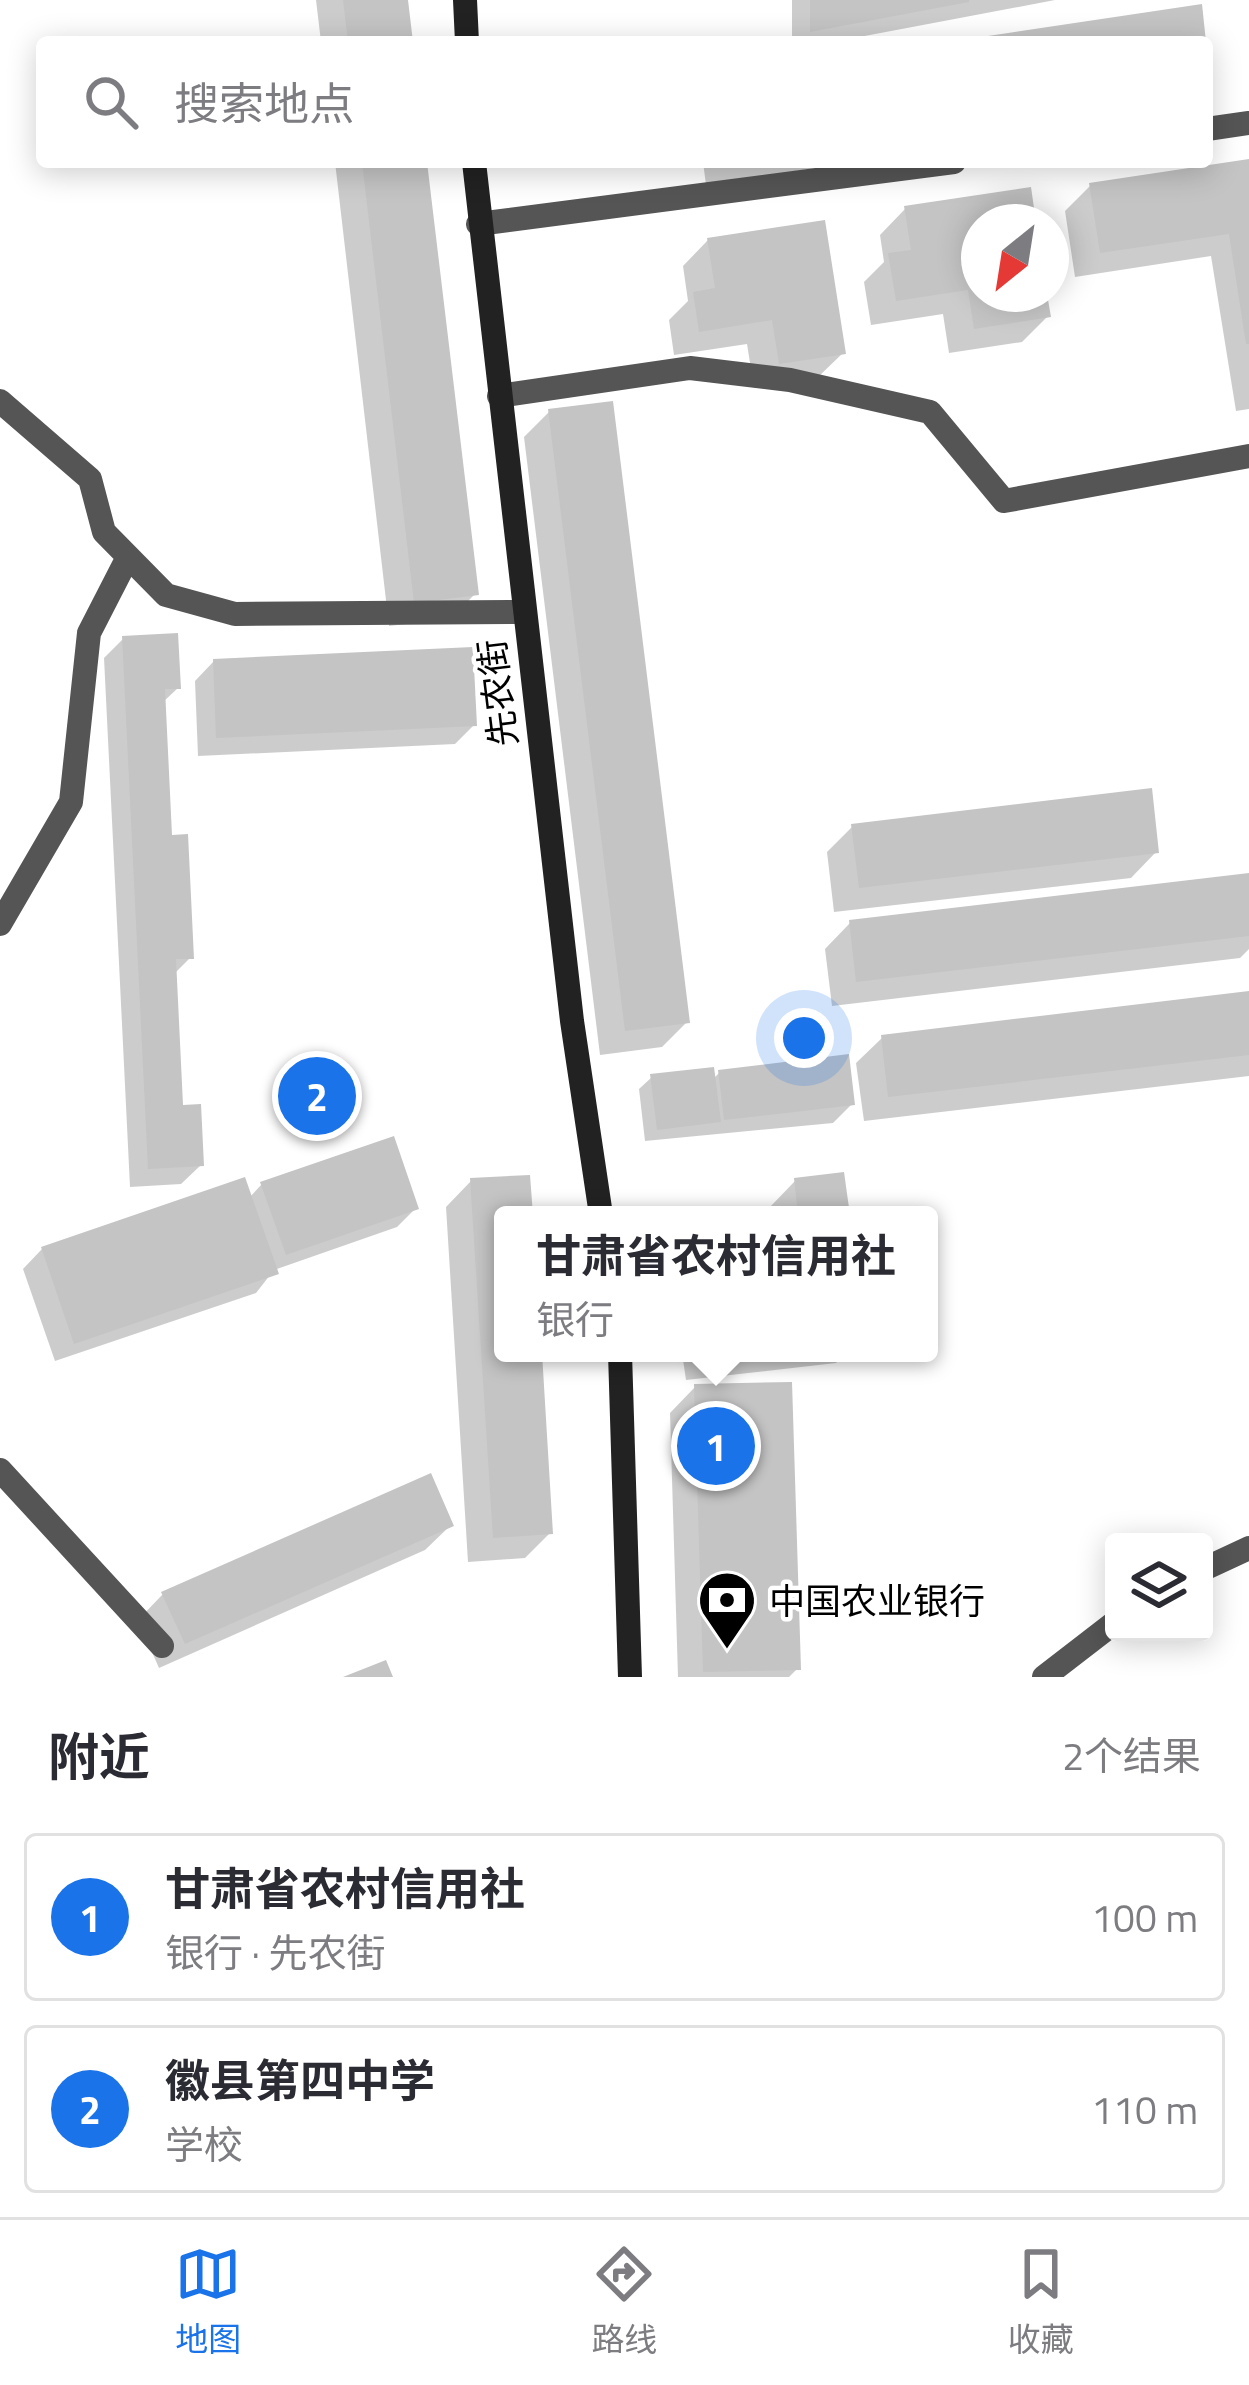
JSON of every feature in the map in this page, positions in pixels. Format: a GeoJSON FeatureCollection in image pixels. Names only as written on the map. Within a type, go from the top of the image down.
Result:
{"type":"FeatureCollection","features":[{"type":"Feature","properties":{"kind":"main road"},"geometry":{"type":"LineString","coordinates":[[465,0],[467,36]]}},
{"type":"Feature","properties":{"kind":"main road","name":"先农街"},"geometry":{"type":"LineString","coordinates":[[474,168],[572,1021],[600,1206]]}},
{"type":"Feature","properties":{"kind":"main road"},"geometry":{"type":"LineString","coordinates":[[620,1362],[630,1677]]}},
{"type":"Feature","properties":{"kind":"street"},"geometry":{"type":"LineString","coordinates":[[1213,128],[1249,123]]}},
{"type":"Feature","properties":{"kind":"street"},"geometry":{"type":"LineString","coordinates":[[478,224],[908,168]]}},
{"type":"Feature","properties":{"kind":"street"},"geometry":{"type":"LineString","coordinates":[[499,396],[690,368],[790,380],[930,412],[1004,501],[1249,456]]}},
{"type":"Feature","properties":{"kind":"street"},"geometry":{"type":"LineString","coordinates":[[0,401],[90,479],[104,532],[166,596],[235,614],[523,612]]}},
{"type":"Feature","properties":{"kind":"street"},"geometry":{"type":"LineString","coordinates":[[0,924],[71,802],[89,633],[128,557]]}},
{"type":"Feature","properties":{"kind":"street"},"geometry":{"type":"LineString","coordinates":[[0,1470],[162,1646]]}},
{"type":"Feature","properties":{"kind":"street"},"geometry":{"type":"LineString","coordinates":[[1213,1565],[1249,1547]]}},
{"type":"Feature","properties":{"kind":"street"},"geometry":{"type":"LineString","coordinates":[[1044,1677],[1105,1630]]}},
{"type":"Feature","properties":{"kind":"building"},"geometry":{"type":"Polygon","coordinates":[[[343,0],[408,0],[412,36],[347,36],[343,0]]]}},
{"type":"Feature","properties":{"kind":"building"},"geometry":{"type":"Polygon","coordinates":[[[810,0],[969,0],[969,2],[810,32],[810,0]]]}},
{"type":"Feature","properties":{"kind":"building"},"geometry":{"type":"Polygon","coordinates":[[[1202,4],[1205,36],[988,36],[1202,4]]]}},
{"type":"Feature","properties":{"kind":"building"},"geometry":{"type":"Polygon","coordinates":[[[1249,159],[1249,344],[1229,234],[1100,253],[1089,183],[1249,159]]]}},
{"type":"Feature","properties":{"kind":"building"},"geometry":{"type":"Polygon","coordinates":[[[363,168],[428,168],[479,595],[414,603],[363,168]]]}},
{"type":"Feature","properties":{"kind":"building"},"geometry":{"type":"Polygon","coordinates":[[[1031,187],[1033,204],[961,204],[961,291],[896,301],[888,253],[911,250],[904,206],[1031,187]]]}},
{"type":"Feature","properties":{"kind":"building"},"geometry":{"type":"Polygon","coordinates":[[[825,220],[846,354],[779,364],[772,320],[699,332],[693,292],[715,288],[707,238],[825,220]]]}},
{"type":"Feature","properties":{"kind":"building"},"geometry":{"type":"Polygon","coordinates":[[[971,312],[1050,312],[1051,317],[974,329],[971,312]]]}},
{"type":"Feature","properties":{"kind":"building"},"geometry":{"type":"Polygon","coordinates":[[[613,401],[690,1023],[625,1031],[548,409],[613,401]]]}},
{"type":"Feature","properties":{"kind":"building"},"geometry":{"type":"Polygon","coordinates":[[[178,633],[181,689],[165,689],[172,835],[188,834],[194,959],[176,959],[183,1105],[201,1104],[204,1166],[148,1169],[122,636],[178,633]]]}},
{"type":"Feature","properties":{"kind":"building"},"geometry":{"type":"Polygon","coordinates":[[[473,647],[477,726],[216,738],[213,659],[473,647]]]}},
{"type":"Feature","properties":{"kind":"building"},"geometry":{"type":"Polygon","coordinates":[[[1152,788],[1159,853],[859,888],[851,824],[1152,788]]]}},
{"type":"Feature","properties":{"kind":"building"},"geometry":{"type":"Polygon","coordinates":[[[1249,873],[1249,936],[856,982],[849,920],[1249,873]]]}},
{"type":"Feature","properties":{"kind":"building"},"geometry":{"type":"Polygon","coordinates":[[[1249,991],[1249,1055],[888,1097],[881,1035],[1249,991]]]}},
{"type":"Feature","properties":{"kind":"building"},"geometry":{"type":"Polygon","coordinates":[[[849,1054],[855,1105],[724,1120],[718,1070],[849,1054]]]}},
{"type":"Feature","properties":{"kind":"building"},"geometry":{"type":"Polygon","coordinates":[[[714,1067],[721,1122],[657,1130],[650,1074],[714,1067]]]}},
{"type":"Feature","properties":{"kind":"building"},"geometry":{"type":"Polygon","coordinates":[[[394,1136],[419,1209],[286,1255],[260,1182],[394,1136]]]}},
{"type":"Feature","properties":{"kind":"building"},"geometry":{"type":"Polygon","coordinates":[[[844,1172],[849,1206],[797,1206],[794,1178],[844,1172]]]}},
{"type":"Feature","properties":{"kind":"building"},"geometry":{"type":"Polygon","coordinates":[[[530,1175],[532,1206],[494,1206],[494,1362],[543,1362],[553,1534],[493,1538],[470,1178],[530,1175]]]}},
{"type":"Feature","properties":{"kind":"building"},"geometry":{"type":"Polygon","coordinates":[[[245,1177],[279,1274],[74,1344],[41,1247],[245,1177]]]}},
{"type":"Feature","properties":{"kind":"building"},"geometry":{"type":"Polygon","coordinates":[[[792,1382],[801,1670],[703,1672],[694,1384],[792,1382]]]}},
{"type":"Feature","properties":{"kind":"building"},"geometry":{"type":"Polygon","coordinates":[[[431,1473],[454,1526],[185,1644],[161,1592],[431,1473]]]}},
{"type":"Feature","properties":{"kind":"building"},"geometry":{"type":"Polygon","coordinates":[[[386,1660],[393,1677],[343,1677],[386,1660]]]}},
{"type":"Feature","properties":{"kind":"place","name":"徽县第四中学"},"geometry":{"type":"Point","coordinates":[317,1096]}},
{"type":"Feature","properties":{"kind":"place","name":"甘肃省农村信用社"},"geometry":{"type":"Point","coordinates":[716,1446]}},
{"type":"Feature","properties":{"kind":"place","name":"中国农业银行"},"geometry":{"type":"Point","coordinates":[727,1651]}}]}
